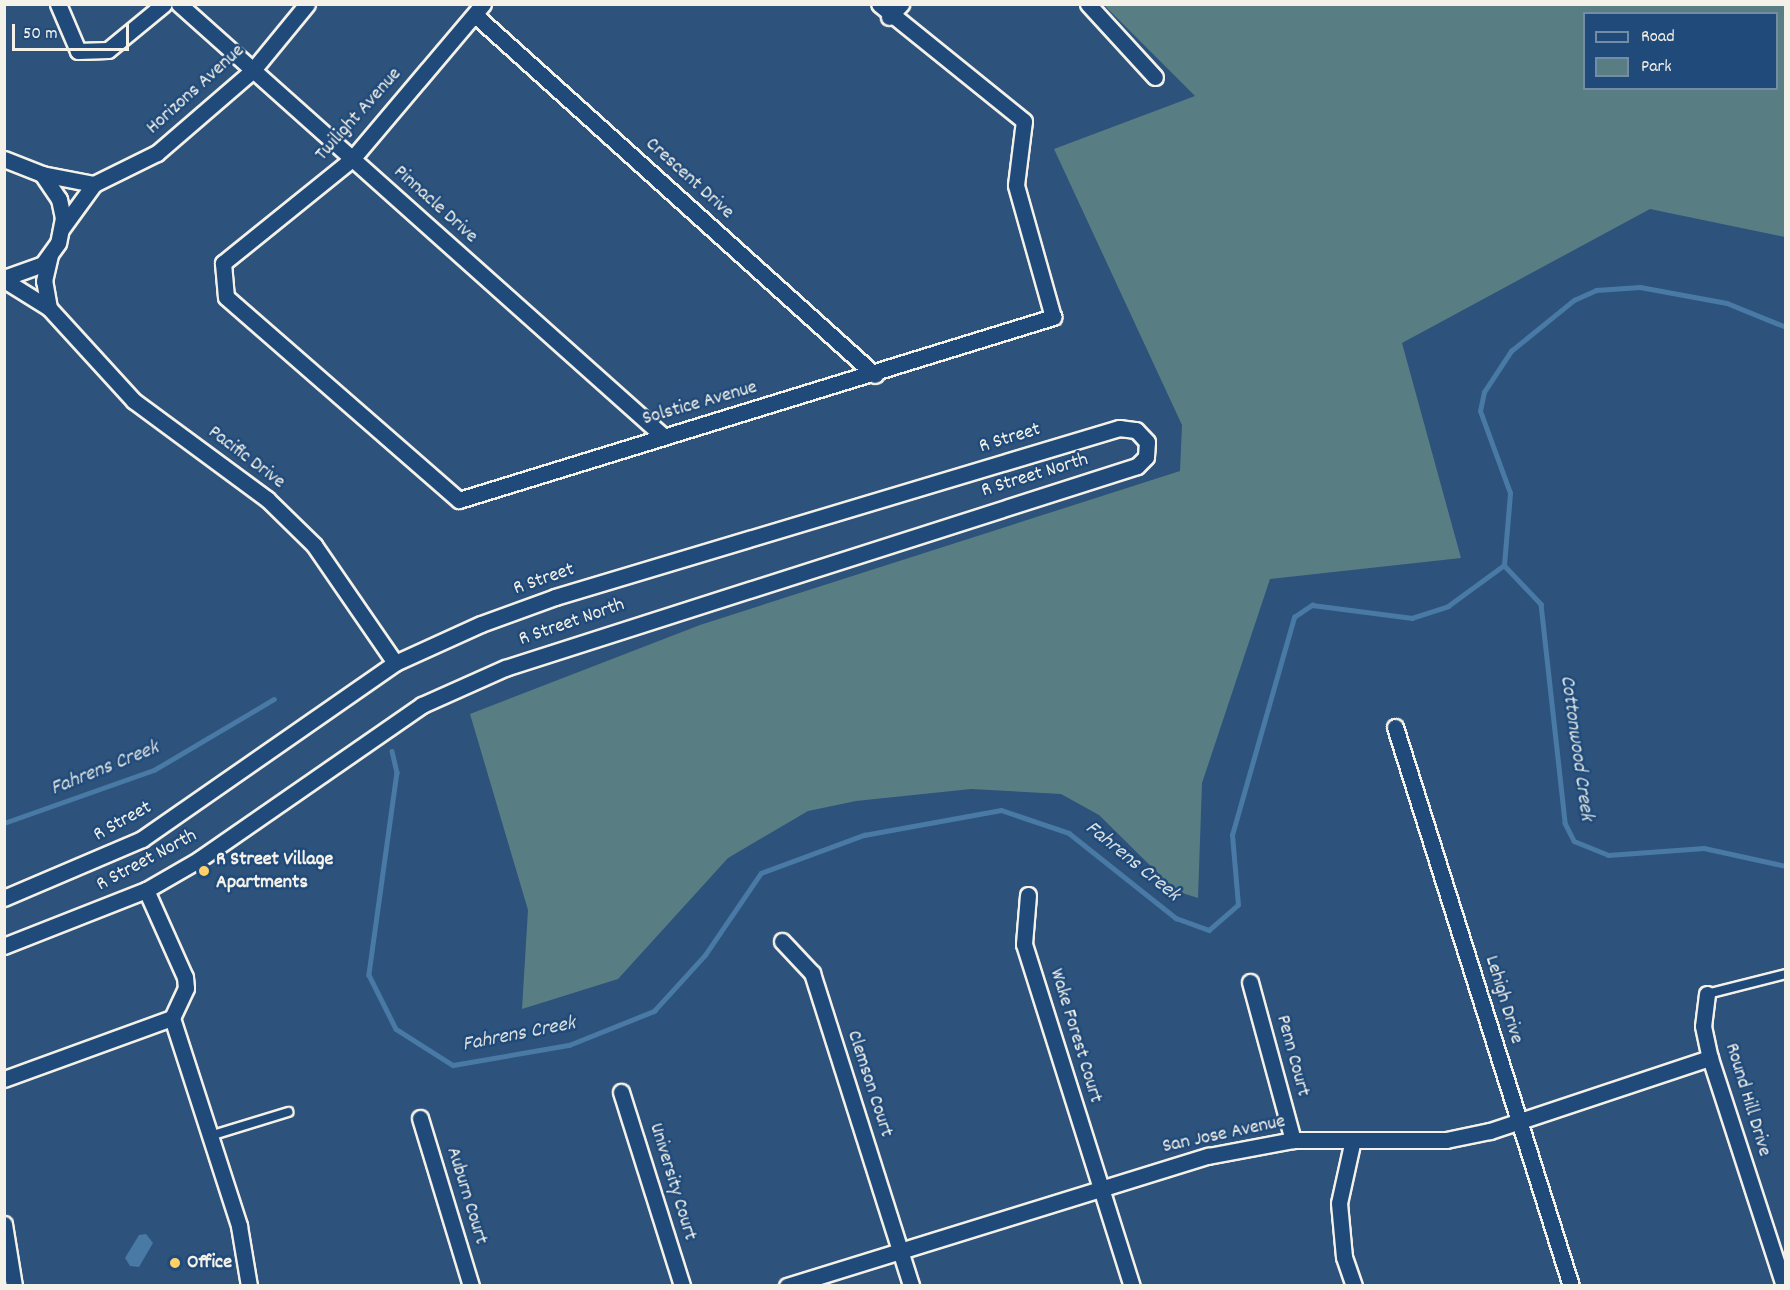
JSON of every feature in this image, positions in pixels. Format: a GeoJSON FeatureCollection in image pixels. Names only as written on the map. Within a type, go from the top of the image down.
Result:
{"type":"FeatureCollection","features":[{"type":"Feature","properties":{"kind":"street"},"geometry":{"type":"LineString","coordinates":[[58,4],[78,51],[108,50],[164,4]]}},
{"type":"Feature","properties":{"kind":"street","name":"Pinnacle Drive"},"geometry":{"type":"LineString","coordinates":[[179,4],[663,436]]}},
{"type":"Feature","properties":{"kind":"street","name":"Horizons Avenue"},"geometry":{"type":"LineString","coordinates":[[50,255],[62,228],[94,184],[157,153],[253,70],[307,4]]}},
{"type":"Feature","properties":{"kind":"street"},"geometry":{"type":"LineString","coordinates":[[879,4],[889,17],[900,4]]}},
{"type":"Feature","properties":{"kind":"street"},"geometry":{"type":"LineString","coordinates":[[1088,4],[1155,77]]}},
{"type":"Feature","properties":{"kind":"street","name":"Twilight Avenue"},"geometry":{"type":"LineString","coordinates":[[226,297],[223,264],[352,159],[479,10]]}},
{"type":"Feature","properties":{"kind":"street","name":"Crescent Drive"},"geometry":{"type":"LineString","coordinates":[[479,10],[875,375]]}},
{"type":"Feature","properties":{"kind":"street","name":"Solstice Avenue"},"geometry":{"type":"LineString","coordinates":[[226,297],[459,500],[663,436],[875,375],[1056,312],[1016,185],[1024,121],[889,17]]}},
{"type":"Feature","properties":{"kind":"street"},"geometry":{"type":"LineString","coordinates":[[4,147],[22,162],[42,174],[94,184]]}},
{"type":"Feature","properties":{"kind":"street"},"geometry":{"type":"LineString","coordinates":[[4,159],[22,162]]}},
{"type":"Feature","properties":{"kind":"street"},"geometry":{"type":"LineString","coordinates":[[42,174],[59,199],[62,228]]}},
{"type":"Feature","properties":{"kind":"street"},"geometry":{"type":"LineString","coordinates":[[4,279],[33,270],[50,255]]}},
{"type":"Feature","properties":{"kind":"street"},"geometry":{"type":"LineString","coordinates":[[49,308],[44,281],[50,255]]}},
{"type":"Feature","properties":{"kind":"street","name":"Pacific Drive"},"geometry":{"type":"LineString","coordinates":[[4,279],[49,308],[134,401],[267,499],[314,545],[395,663]]}},
{"type":"Feature","properties":{"kind":"street","name":"R Street"},"geometry":{"type":"LineString","coordinates":[[4,898],[142,839],[395,663],[555,597],[1108,432],[1136,430],[1147,442]]}},
{"type":"Feature","properties":{"kind":"street","name":"R Street North"},"geometry":{"type":"LineString","coordinates":[[4,946],[42,934],[146,890],[200,859],[366,740],[464,686],[563,646],[1137,466],[1146,457],[1147,442]]}},
{"type":"Feature","properties":{"kind":"street","name":"Lehigh Drive"},"geometry":{"type":"LineString","coordinates":[[1395,727],[1571,1286]]}},
{"type":"Feature","properties":{"kind":"street"},"geometry":{"type":"LineString","coordinates":[[146,890],[185,977],[186,987],[172,1018],[239,1226],[249,1286]]}},
{"type":"Feature","properties":{"kind":"street","name":"Wake Forest Court"},"geometry":{"type":"LineString","coordinates":[[1028,895],[1024,944],[1132,1286]]}},
{"type":"Feature","properties":{"kind":"street","name":"Clemson Court"},"geometry":{"type":"LineString","coordinates":[[782,940],[812,974],[911,1286]]}},
{"type":"Feature","properties":{"kind":"street","name":"Penn Court"},"geometry":{"type":"LineString","coordinates":[[1250,982],[1293,1140]]}},
{"type":"Feature","properties":{"kind":"street","name":"Round Hill Drive"},"geometry":{"type":"LineString","coordinates":[[1707,994],[1703,1026],[1710,1058],[1782,1269],[1784,1286]]}},
{"type":"Feature","properties":{"kind":"street"},"geometry":{"type":"LineString","coordinates":[[4,1079],[172,1018]]}},
{"type":"Feature","properties":{"kind":"street","name":"San Jose Avenue"},"geometry":{"type":"LineString","coordinates":[[787,1286],[1208,1156],[1293,1140],[1352,1144],[1446,1140],[1519,1122],[1710,1058]]}},
{"type":"Feature","properties":{"kind":"street","name":"University Court"},"geometry":{"type":"LineString","coordinates":[[621,1092],[682,1286]]}},
{"type":"Feature","properties":{"kind":"street","name":"Auburn Court"},"geometry":{"type":"LineString","coordinates":[[420,1118],[471,1286]]}},
{"type":"Feature","properties":{"kind":"street"},"geometry":{"type":"LineString","coordinates":[[1352,1144],[1342,1175],[1339,1226],[1354,1286]]}},
{"type":"Feature","properties":{"kind":"street"},"geometry":{"type":"LineString","coordinates":[[4,1224],[14,1286]]}},
{"type":"Feature","properties":{"kind":"lane"},"geometry":{"type":"LineString","coordinates":[[1707,994],[1785,974]]}},
{"type":"Feature","properties":{"kind":"lane"},"geometry":{"type":"LineString","coordinates":[[210,1136],[288,1112]]}},
{"type":"Feature","properties":{"kind":"green space"},"geometry":{"type":"Polygon","coordinates":[[[1104,5],[1785,5],[1785,237],[1650,209],[1402,343],[1461,558],[1270,579],[1202,783],[1198,898],[1176,891],[1099,815],[1061,794],[971,789],[856,801],[808,811],[728,858],[618,979],[522,1009],[528,910],[470,714],[700,625],[1180,471],[1182,425],[1054,149],[1195,96],[1104,5]]]}},
{"type":"Feature","properties":{"kind":"water"},"geometry":{"type":"Polygon","coordinates":[[[146,1234],[153,1243],[139,1267],[130,1266],[125,1258],[139,1235],[146,1234]]]}},
{"type":"Feature","properties":{"kind":"waterway","name":"Fahrens Creek"},"geometry":{"type":"LineString","coordinates":[[392,751],[397,772],[369,975],[396,1029],[453,1065],[569,1045],[654,1011],[705,955],[761,873],[864,835],[1001,810],[1069,833],[1176,918],[1209,930],[1238,905],[1232,835],[1294,617],[1312,605],[1412,618],[1448,606],[1504,565],[1510,493],[1480,411],[1484,392],[1511,351],[1574,300],[1596,290],[1640,287],[1727,303],[1786,327]]}},
{"type":"Feature","properties":{"kind":"waterway","name":"Cottonwood Creek"},"geometry":{"type":"LineString","coordinates":[[1504,565],[1541,604],[1565,823],[1574,841],[1608,855],[1704,848],[1786,866]]}},
{"type":"Feature","properties":{"kind":"waterway","name":"Fahrens Creek"},"geometry":{"type":"LineString","coordinates":[[4,823],[154,770],[274,699]]}},
{"type":"Feature","properties":{"kind":"place","name":"R Street Village Apartments"},"geometry":{"type":"Point","coordinates":[204,871]}},
{"type":"Feature","properties":{"kind":"place","name":"Office"},"geometry":{"type":"Point","coordinates":[175,1263]}}]}
